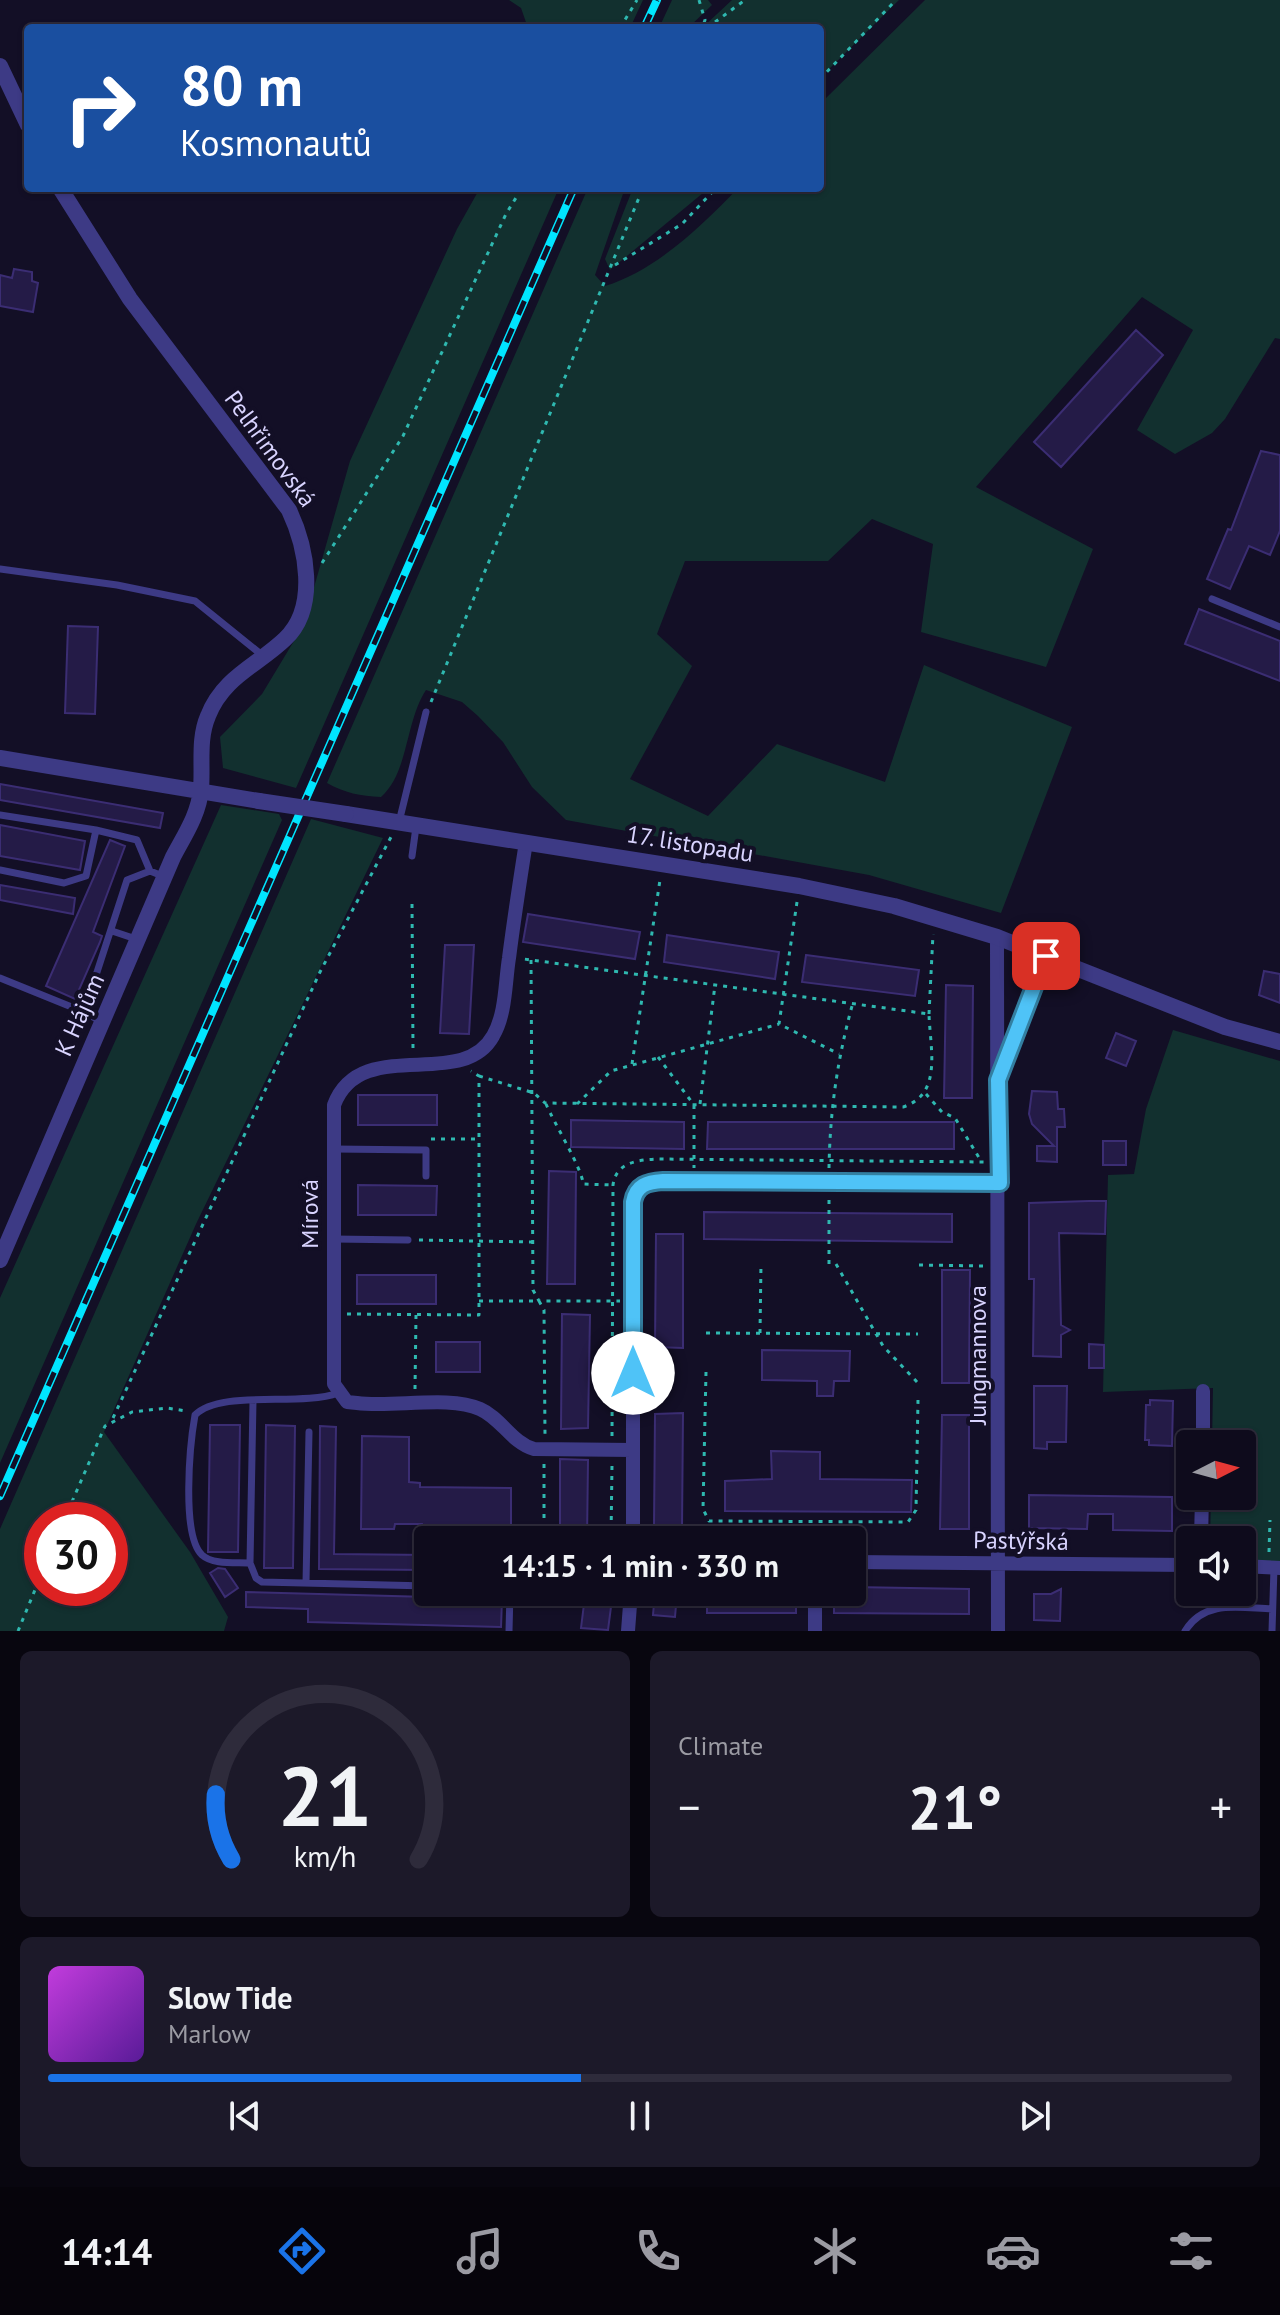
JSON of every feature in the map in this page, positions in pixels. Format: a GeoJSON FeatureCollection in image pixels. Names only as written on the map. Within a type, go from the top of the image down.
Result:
{"type":"FeatureCollection","features":[{"type":"Feature","properties":{"kind":"street"},"geometry":{"type":"LineString","coordinates":[[0,66],[24,117]]}},
{"type":"Feature","properties":{"kind":"street","name":"Pelhřimovská"},"geometry":{"type":"LineString","coordinates":[[63,192],[130,299],[231,437],[276,490],[301,535],[305,570],[302,607],[294,628],[236,675],[221,692],[206,719],[201,790]]}},
{"type":"Feature","properties":{"kind":"street","name":"17. listopadu"},"geometry":{"type":"LineString","coordinates":[[0,758],[799,886],[934,917],[997,937],[1225,1027],[1280,1042]]}},
{"type":"Feature","properties":{"kind":"street","name":"K Hájům"},"geometry":{"type":"LineString","coordinates":[[0,1260],[139,940],[158,874],[198,809],[201,790]]}},
{"type":"Feature","properties":{"kind":"street","name":"Mírová"},"geometry":{"type":"LineString","coordinates":[[338,1393],[332,1371],[331,1314],[334,1105],[347,1082],[366,1071],[455,1061],[475,1054],[493,1038],[501,1011],[526,842]]}},
{"type":"Feature","properties":{"kind":"street","name":"Jungmannova"},"geometry":{"type":"LineString","coordinates":[[997,937],[1000,1162],[998,1631]]}},
{"type":"Feature","properties":{"kind":"street","name":"Jungmannova"},"geometry":{"type":"LineString","coordinates":[[998,1080],[1046,956]]}},
{"type":"Feature","properties":{"kind":"street"},"geometry":{"type":"LineString","coordinates":[[633,1526],[635,1192],[652,1182],[1000,1183]]}},
{"type":"Feature","properties":{"kind":"street"},"geometry":{"type":"LineString","coordinates":[[1203,1391],[1203,1430]]}},
{"type":"Feature","properties":{"kind":"street"},"geometry":{"type":"LineString","coordinates":[[338,1393],[347,1402],[459,1404],[481,1409],[523,1444],[544,1450],[633,1450]]}},
{"type":"Feature","properties":{"kind":"street","name":"Pastýřská"},"geometry":{"type":"LineString","coordinates":[[866,1562],[1176,1565]]}},
{"type":"Feature","properties":{"kind":"street"},"geometry":{"type":"LineString","coordinates":[[628,1631],[630,1606]]}},
{"type":"Feature","properties":{"kind":"street"},"geometry":{"type":"LineString","coordinates":[[815,1606],[815,1631]]}},
{"type":"Feature","properties":{"kind":"lane"},"geometry":{"type":"LineString","coordinates":[[0,569],[117,585],[195,601],[262,655]]}},
{"type":"Feature","properties":{"kind":"lane"},"geometry":{"type":"LineString","coordinates":[[1212,599],[1280,627]]}},
{"type":"Feature","properties":{"kind":"lane"},"geometry":{"type":"LineString","coordinates":[[399,822],[426,712]]}},
{"type":"Feature","properties":{"kind":"lane"},"geometry":{"type":"LineString","coordinates":[[0,815],[96,830],[137,840],[158,874],[127,880],[84,1012]]}},
{"type":"Feature","properties":{"kind":"lane"},"geometry":{"type":"LineString","coordinates":[[412,856],[416,825]]}},
{"type":"Feature","properties":{"kind":"lane"},"geometry":{"type":"LineString","coordinates":[[0,870],[64,883],[86,876],[96,830]]}},
{"type":"Feature","properties":{"kind":"lane"},"geometry":{"type":"LineString","coordinates":[[112,931],[139,940]]}},
{"type":"Feature","properties":{"kind":"lane"},"geometry":{"type":"LineString","coordinates":[[0,978],[102,1022]]}},
{"type":"Feature","properties":{"kind":"lane"},"geometry":{"type":"LineString","coordinates":[[332,1149],[426,1150],[426,1176]]}},
{"type":"Feature","properties":{"kind":"lane"},"geometry":{"type":"LineString","coordinates":[[332,1239],[408,1240]]}},
{"type":"Feature","properties":{"kind":"lane"},"geometry":{"type":"LineString","coordinates":[[250,1563],[212,1561],[201,1555],[193,1539],[190,1471],[195,1415],[210,1405],[253,1401],[306,1402],[338,1393]]}},
{"type":"Feature","properties":{"kind":"lane"},"geometry":{"type":"LineString","coordinates":[[253,1401],[250,1563],[256,1578],[262,1582],[414,1586]]}},
{"type":"Feature","properties":{"kind":"lane"},"geometry":{"type":"LineString","coordinates":[[306,1583],[309,1432]]}},
{"type":"Feature","properties":{"kind":"lane"},"geometry":{"type":"LineString","coordinates":[[1272,1631],[1274,1568]]}},
{"type":"Feature","properties":{"kind":"lane"},"geometry":{"type":"LineString","coordinates":[[509,1631],[510,1606]]}},
{"type":"Feature","properties":{"kind":"lane"},"geometry":{"type":"LineString","coordinates":[[1185,1631],[1201,1613],[1213,1608],[1272,1609]]}},
{"type":"Feature","properties":{"kind":"path"},"geometry":{"type":"LineString","coordinates":[[622,24],[637,0]]}},
{"type":"Feature","properties":{"kind":"path"},"geometry":{"type":"LineString","coordinates":[[699,0],[705,24]]}},
{"type":"Feature","properties":{"kind":"path"},"geometry":{"type":"LineString","coordinates":[[711,24],[745,0]]}},
{"type":"Feature","properties":{"kind":"path"},"geometry":{"type":"LineString","coordinates":[[824,75],[896,0]]}},
{"type":"Feature","properties":{"kind":"path"},"geometry":{"type":"LineString","coordinates":[[321,564],[403,436],[506,214],[520,192]]}},
{"type":"Feature","properties":{"kind":"path"},"geometry":{"type":"LineString","coordinates":[[426,712],[641,192]]}},
{"type":"Feature","properties":{"kind":"path"},"geometry":{"type":"LineString","coordinates":[[613,266],[682,224],[712,192]]}},
{"type":"Feature","properties":{"kind":"path"},"geometry":{"type":"LineString","coordinates":[[72,1502],[320,972],[399,822]]}},
{"type":"Feature","properties":{"kind":"path"},"geometry":{"type":"LineString","coordinates":[[632,1064],[662,864]]}},
{"type":"Feature","properties":{"kind":"path"},"geometry":{"type":"LineString","coordinates":[[779,1024],[799,886]]}},
{"type":"Feature","properties":{"kind":"path"},"geometry":{"type":"LineString","coordinates":[[412,904],[413,1065]]}},
{"type":"Feature","properties":{"kind":"path"},"geometry":{"type":"LineString","coordinates":[[545,1103],[903,1107],[918,1102],[926,1094],[931,1079],[929,1014],[934,917]]}},
{"type":"Feature","properties":{"kind":"path"},"geometry":{"type":"LineString","coordinates":[[509,956],[929,1014]]}},
{"type":"Feature","properties":{"kind":"path"},"geometry":{"type":"LineString","coordinates":[[531,960],[534,1093],[532,1278],[546,1324],[544,1526]]}},
{"type":"Feature","properties":{"kind":"path"},"geometry":{"type":"LineString","coordinates":[[694,1182],[697,1105],[715,985]]}},
{"type":"Feature","properties":{"kind":"path"},"geometry":{"type":"LineString","coordinates":[[829,1264],[830,1105],[852,1005]]}},
{"type":"Feature","properties":{"kind":"path"},"geometry":{"type":"LineString","coordinates":[[577,1104],[611,1071],[779,1024],[839,1054]]}},
{"type":"Feature","properties":{"kind":"path"},"geometry":{"type":"LineString","coordinates":[[658,1057],[697,1105]]}},
{"type":"Feature","properties":{"kind":"path"},"geometry":{"type":"LineString","coordinates":[[455,1061],[479,1076],[534,1093],[545,1103],[562,1141],[583,1173],[583,1184],[613,1185]]}},
{"type":"Feature","properties":{"kind":"path"},"geometry":{"type":"LineString","coordinates":[[331,1314],[479,1315],[479,1076]]}},
{"type":"Feature","properties":{"kind":"path"},"geometry":{"type":"LineString","coordinates":[[926,1094],[942,1112],[955,1118],[981,1162]]}},
{"type":"Feature","properties":{"kind":"path"},"geometry":{"type":"LineString","coordinates":[[611,1526],[613,1185],[619,1170],[628,1163],[694,1160],[1000,1162]]}},
{"type":"Feature","properties":{"kind":"path"},"geometry":{"type":"LineString","coordinates":[[408,1240],[532,1242]]}},
{"type":"Feature","properties":{"kind":"path"},"geometry":{"type":"LineString","coordinates":[[760,1333],[761,1263]]}},
{"type":"Feature","properties":{"kind":"path"},"geometry":{"type":"LineString","coordinates":[[836,1264],[875,1334],[918,1383]]}},
{"type":"Feature","properties":{"kind":"path"},"geometry":{"type":"LineString","coordinates":[[919,1265],[1000,1266]]}},
{"type":"Feature","properties":{"kind":"path"},"geometry":{"type":"LineString","coordinates":[[479,1301],[633,1302]]}},
{"type":"Feature","properties":{"kind":"path"},"geometry":{"type":"LineString","coordinates":[[415,1405],[416,1315]]}},
{"type":"Feature","properties":{"kind":"path"},"geometry":{"type":"LineString","coordinates":[[706,1333],[918,1334]]}},
{"type":"Feature","properties":{"kind":"path"},"geometry":{"type":"LineString","coordinates":[[706,1372],[703,1509],[709,1521],[908,1522],[916,1510],[918,1400]]}},
{"type":"Feature","properties":{"kind":"path"},"geometry":{"type":"LineString","coordinates":[[113,1418],[132,1412],[167,1408],[195,1415]]}},
{"type":"Feature","properties":{"kind":"path"},"geometry":{"type":"LineString","coordinates":[[1270,1520],[1274,1568]]}},
{"type":"Feature","properties":{"kind":"path"},"geometry":{"type":"LineString","coordinates":[[1256,1585],[1273,1585]]}},
{"type":"Feature","properties":{"kind":"path"},"geometry":{"type":"LineString","coordinates":[[18,1631],[28,1606]]}},
{"type":"Feature","properties":{"kind":"green space"},"geometry":{"type":"Polygon","coordinates":[[[509,0],[643,0],[632,24],[527,24],[521,8],[509,0]]]}},
{"type":"Feature","properties":{"kind":"green space"},"geometry":{"type":"Polygon","coordinates":[[[672,0],[708,0],[712,5],[692,24],[661,24],[672,0]]]}},
{"type":"Feature","properties":{"kind":"green space"},"geometry":{"type":"Polygon","coordinates":[[[732,0],[899,0],[824,74],[824,24],[706,24],[732,0]]]}},
{"type":"Feature","properties":{"kind":"green space"},"geometry":{"type":"Polygon","coordinates":[[[925,0],[1280,0],[1280,339],[1275,338],[1225,419],[1212,433],[1175,454],[1137,430],[1193,330],[1142,297],[976,487],[1093,549],[1046,667],[921,632],[933,544],[872,519],[828,561],[685,561],[657,634],[692,666],[630,779],[708,816],[777,744],[885,782],[924,665],[1072,727],[1001,913],[869,875],[566,820],[532,787],[503,742],[478,716],[462,702],[426,690],[414,717],[397,774],[381,797],[353,793],[327,783],[586,192],[624,192],[595,275],[605,286],[642,270],[677,246],[734,192],[824,192],[824,100],[925,0]]]}},
{"type":"Feature","properties":{"kind":"green space"},"geometry":{"type":"Polygon","coordinates":[[[478,192],[557,192],[296,788],[223,768],[220,737],[262,694],[303,626],[350,461],[457,229],[478,192]]]}},
{"type":"Feature","properties":{"kind":"green space"},"geometry":{"type":"Polygon","coordinates":[[[631,192],[704,192],[610,270],[605,259],[631,192]]]}},
{"type":"Feature","properties":{"kind":"green space"},"geometry":{"type":"Polygon","coordinates":[[[221,805],[279,814],[282,820],[0,1463],[0,1298],[221,805]]]}},
{"type":"Feature","properties":{"kind":"green space"},"geometry":{"type":"Polygon","coordinates":[[[311,819],[383,838],[196,1224],[104,1432],[190,1552],[228,1617],[224,1631],[0,1631],[0,1529],[311,819]]]}},
{"type":"Feature","properties":{"kind":"green space"},"geometry":{"type":"Polygon","coordinates":[[[1173,1030],[1280,1061],[1280,1568],[1256,1567],[1256,1526],[1210,1526],[1211,1510],[1256,1510],[1256,1430],[1212,1430],[1213,1388],[1103,1392],[1108,1175],[1134,1174],[1146,1109],[1173,1030]]]}},
{"type":"Feature","properties":{"kind":"building"},"geometry":{"type":"Polygon","coordinates":[[[14,269],[32,272],[32,281],[38,283],[33,312],[0,306],[0,275],[12,278],[14,269]]]}},
{"type":"Feature","properties":{"kind":"building"},"geometry":{"type":"Polygon","coordinates":[[[1136,330],[1163,355],[1061,467],[1034,442],[1136,330]]]}},
{"type":"Feature","properties":{"kind":"building"},"geometry":{"type":"Polygon","coordinates":[[[1261,451],[1280,455],[1280,531],[1270,555],[1249,546],[1230,589],[1207,579],[1228,529],[1231,530],[1261,451]]]}},
{"type":"Feature","properties":{"kind":"building"},"geometry":{"type":"Polygon","coordinates":[[[1199,609],[1280,641],[1280,681],[1185,644],[1199,609]]]}},
{"type":"Feature","properties":{"kind":"building"},"geometry":{"type":"Polygon","coordinates":[[[68,626],[98,627],[95,714],[65,713],[68,626]]]}},
{"type":"Feature","properties":{"kind":"building"},"geometry":{"type":"Polygon","coordinates":[[[0,784],[163,813],[160,828],[0,800],[0,784]]]}},
{"type":"Feature","properties":{"kind":"building"},"geometry":{"type":"Polygon","coordinates":[[[0,825],[85,841],[80,870],[0,856],[0,825]]]}},
{"type":"Feature","properties":{"kind":"building"},"geometry":{"type":"Polygon","coordinates":[[[110,840],[125,846],[93,932],[102,936],[75,999],[46,986],[110,840]]]}},
{"type":"Feature","properties":{"kind":"building"},"geometry":{"type":"Polygon","coordinates":[[[0,885],[75,898],[73,914],[0,900],[0,885]]]}},
{"type":"Feature","properties":{"kind":"building"},"geometry":{"type":"Polygon","coordinates":[[[528,914],[640,932],[635,959],[523,942],[528,914]]]}},
{"type":"Feature","properties":{"kind":"building"},"geometry":{"type":"Polygon","coordinates":[[[667,935],[779,952],[775,979],[664,962],[667,935]]]}},
{"type":"Feature","properties":{"kind":"building"},"geometry":{"type":"Polygon","coordinates":[[[445,945],[474,945],[469,1034],[440,1033],[445,945]]]}},
{"type":"Feature","properties":{"kind":"building"},"geometry":{"type":"Polygon","coordinates":[[[806,955],[919,970],[915,996],[802,982],[806,955]]]}},
{"type":"Feature","properties":{"kind":"building"},"geometry":{"type":"Polygon","coordinates":[[[1264,971],[1280,974],[1280,1003],[1259,995],[1264,971]]]}},
{"type":"Feature","properties":{"kind":"building"},"geometry":{"type":"Polygon","coordinates":[[[946,985],[973,986],[972,1098],[944,1098],[946,985]]]}},
{"type":"Feature","properties":{"kind":"building"},"geometry":{"type":"Polygon","coordinates":[[[1116,1033],[1136,1041],[1126,1066],[1106,1058],[1116,1033]]]}},
{"type":"Feature","properties":{"kind":"building"},"geometry":{"type":"Polygon","coordinates":[[[1032,1091],[1057,1092],[1058,1109],[1064,1109],[1065,1127],[1057,1127],[1057,1162],[1037,1161],[1037,1146],[1054,1146],[1032,1124],[1029,1114],[1032,1091]]]}},
{"type":"Feature","properties":{"kind":"building"},"geometry":{"type":"Polygon","coordinates":[[[358,1095],[437,1095],[437,1125],[358,1125],[358,1095]]]}},
{"type":"Feature","properties":{"kind":"building"},"geometry":{"type":"Polygon","coordinates":[[[571,1120],[684,1122],[684,1149],[571,1147],[571,1120]]]}},
{"type":"Feature","properties":{"kind":"building"},"geometry":{"type":"Polygon","coordinates":[[[708,1122],[954,1122],[954,1149],[707,1149],[708,1122]]]}},
{"type":"Feature","properties":{"kind":"building"},"geometry":{"type":"Polygon","coordinates":[[[1103,1141],[1126,1141],[1126,1165],[1103,1165],[1103,1141]]]}},
{"type":"Feature","properties":{"kind":"building"},"geometry":{"type":"Polygon","coordinates":[[[549,1171],[576,1172],[575,1284],[547,1284],[549,1171]]]}},
{"type":"Feature","properties":{"kind":"building"},"geometry":{"type":"Polygon","coordinates":[[[358,1185],[437,1186],[436,1215],[358,1215],[358,1185]]]}},
{"type":"Feature","properties":{"kind":"building"},"geometry":{"type":"Polygon","coordinates":[[[1106,1201],[1105,1234],[1059,1233],[1061,1325],[1070,1330],[1061,1335],[1061,1357],[1033,1356],[1034,1279],[1029,1279],[1029,1203],[1106,1201]]]}},
{"type":"Feature","properties":{"kind":"building"},"geometry":{"type":"Polygon","coordinates":[[[704,1212],[952,1214],[952,1242],[704,1239],[704,1212]]]}},
{"type":"Feature","properties":{"kind":"building"},"geometry":{"type":"Polygon","coordinates":[[[656,1234],[683,1234],[683,1348],[655,1347],[656,1234]]]}},
{"type":"Feature","properties":{"kind":"building"},"geometry":{"type":"Polygon","coordinates":[[[942,1270],[970,1270],[969,1383],[942,1383],[942,1270]]]}},
{"type":"Feature","properties":{"kind":"building"},"geometry":{"type":"Polygon","coordinates":[[[357,1275],[436,1275],[436,1304],[357,1304],[357,1275]]]}},
{"type":"Feature","properties":{"kind":"building"},"geometry":{"type":"Polygon","coordinates":[[[562,1314],[590,1315],[588,1428],[561,1429],[562,1314]]]}},
{"type":"Feature","properties":{"kind":"building"},"geometry":{"type":"Polygon","coordinates":[[[436,1342],[480,1342],[480,1372],[436,1372],[436,1342]]]}},
{"type":"Feature","properties":{"kind":"building"},"geometry":{"type":"Polygon","coordinates":[[[1089,1344],[1104,1345],[1104,1368],[1089,1368],[1089,1344]]]}},
{"type":"Feature","properties":{"kind":"building"},"geometry":{"type":"Polygon","coordinates":[[[762,1350],[850,1351],[849,1381],[834,1381],[833,1396],[817,1396],[817,1381],[762,1380],[762,1350]]]}},
{"type":"Feature","properties":{"kind":"building"},"geometry":{"type":"Polygon","coordinates":[[[1034,1386],[1067,1386],[1066,1442],[1047,1442],[1047,1449],[1034,1448],[1034,1386]]]}},
{"type":"Feature","properties":{"kind":"building"},"geometry":{"type":"Polygon","coordinates":[[[1150,1400],[1173,1401],[1172,1446],[1149,1445],[1149,1440],[1145,1440],[1146,1405],[1150,1405],[1150,1400]]]}},
{"type":"Feature","properties":{"kind":"building"},"geometry":{"type":"Polygon","coordinates":[[[683,1413],[682,1526],[654,1526],[655,1414],[683,1413]]]}},
{"type":"Feature","properties":{"kind":"building"},"geometry":{"type":"Polygon","coordinates":[[[942,1415],[969,1415],[969,1529],[940,1529],[942,1415]]]}},
{"type":"Feature","properties":{"kind":"building"},"geometry":{"type":"Polygon","coordinates":[[[210,1425],[240,1425],[238,1552],[208,1552],[210,1425]]]}},
{"type":"Feature","properties":{"kind":"building"},"geometry":{"type":"Polygon","coordinates":[[[266,1425],[295,1426],[293,1568],[264,1568],[266,1425]]]}},
{"type":"Feature","properties":{"kind":"building"},"geometry":{"type":"Polygon","coordinates":[[[320,1426],[336,1427],[334,1554],[414,1555],[414,1570],[319,1569],[320,1426]]]}},
{"type":"Feature","properties":{"kind":"building"},"geometry":{"type":"Polygon","coordinates":[[[362,1436],[409,1437],[409,1482],[420,1483],[420,1487],[511,1488],[511,1526],[395,1524],[394,1529],[361,1529],[362,1436]]]}},
{"type":"Feature","properties":{"kind":"building"},"geometry":{"type":"Polygon","coordinates":[[[771,1451],[820,1452],[820,1479],[912,1480],[911,1512],[725,1511],[725,1481],[772,1479],[771,1451]]]}},
{"type":"Feature","properties":{"kind":"building"},"geometry":{"type":"Polygon","coordinates":[[[560,1459],[588,1460],[587,1526],[560,1526],[560,1459]]]}},
{"type":"Feature","properties":{"kind":"building"},"geometry":{"type":"Polygon","coordinates":[[[1029,1495],[1172,1497],[1172,1531],[1113,1530],[1113,1514],[1088,1514],[1087,1529],[1029,1528],[1029,1495]]]}},
{"type":"Feature","properties":{"kind":"building"},"geometry":{"type":"Polygon","coordinates":[[[218,1568],[225,1569],[238,1588],[225,1597],[210,1573],[218,1568]]]}},
{"type":"Feature","properties":{"kind":"building"},"geometry":{"type":"Polygon","coordinates":[[[866,1587],[969,1589],[969,1614],[834,1613],[834,1606],[866,1606],[866,1587]]]}},
{"type":"Feature","properties":{"kind":"building"},"geometry":{"type":"Polygon","coordinates":[[[1061,1589],[1060,1621],[1034,1620],[1034,1594],[1051,1594],[1061,1589]]]}},
{"type":"Feature","properties":{"kind":"building"},"geometry":{"type":"Polygon","coordinates":[[[246,1592],[414,1597],[414,1606],[502,1606],[501,1627],[308,1622],[308,1609],[246,1607],[246,1592]]]}},
{"type":"Feature","properties":{"kind":"building"},"geometry":{"type":"Polygon","coordinates":[[[584,1606],[611,1607],[608,1630],[581,1628],[584,1606]]]}},
{"type":"Feature","properties":{"kind":"building"},"geometry":{"type":"Polygon","coordinates":[[[654,1606],[676,1606],[675,1617],[653,1615],[654,1606]]]}},
{"type":"Feature","properties":{"kind":"building"},"geometry":{"type":"Polygon","coordinates":[[[707,1606],[796,1606],[796,1613],[707,1613],[707,1606]]]}},
{"type":"Feature","properties":{"kind":"railway"},"geometry":{"type":"LineString","coordinates":[[646,24],[657,0]]}},
{"type":"Feature","properties":{"kind":"railway"},"geometry":{"type":"LineString","coordinates":[[0,1496],[572,192]]}},
{"type":"Feature","properties":{"kind":"route"},"geometry":{"type":"LineString","coordinates":[[633,1373],[633,1202],[635,1192],[642,1185],[663,1181],[1000,1183],[998,1080],[1046,956]]}}]}
